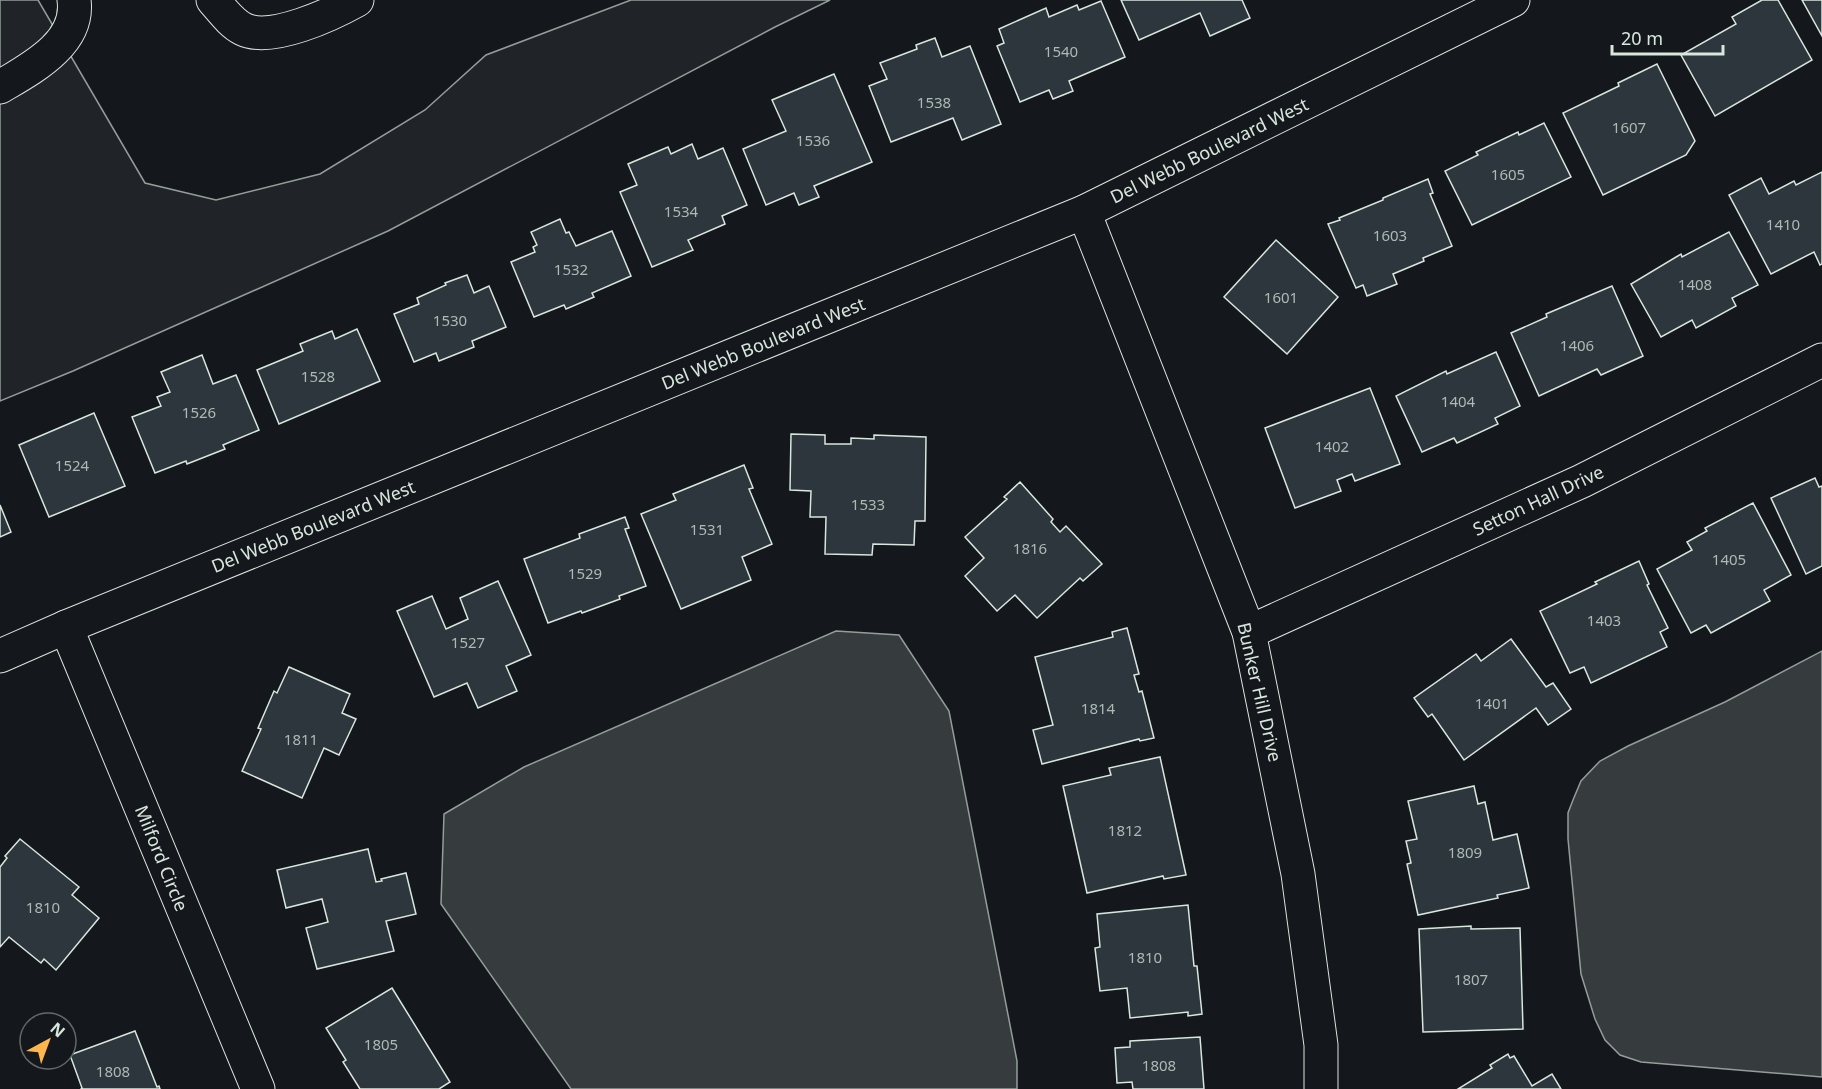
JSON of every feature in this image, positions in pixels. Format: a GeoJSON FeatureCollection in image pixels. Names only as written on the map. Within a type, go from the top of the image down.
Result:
{"type":"FeatureCollection","features":[{"type":"Feature","properties":{"kind":"street"},"geometry":{"type":"LineString","coordinates":[[0,87],[51,52],[67,36],[73,22],[74,0]]}},
{"type":"Feature","properties":{"kind":"street"},"geometry":{"type":"LineString","coordinates":[[213,0],[225,15],[244,30],[268,33],[296,27],[322,7],[357,0]]}},
{"type":"Feature","properties":{"kind":"street","name":"Del Webb Boulevard West"},"geometry":{"type":"LineString","coordinates":[[0,656],[66,627],[1084,213],[1513,0]]}},
{"type":"Feature","properties":{"kind":"street","name":"Bunker Hill Drive"},"geometry":{"type":"LineString","coordinates":[[1084,213],[1249,632],[1298,874],[1321,1045],[1321,1089]]}},
{"type":"Feature","properties":{"kind":"street","name":"Setton Hall Drive"},"geometry":{"type":"LineString","coordinates":[[1249,632],[1582,481],[1822,360]]}},
{"type":"Feature","properties":{"kind":"street","name":"Milford Circle"},"geometry":{"type":"LineString","coordinates":[[66,627],[258,1089]]}},
{"type":"Feature","properties":{"kind":"shaded area"},"geometry":{"type":"Polygon","coordinates":[[[0,0],[38,0],[145,183],[216,200],[320,174],[425,110],[486,55],[631,0],[830,0],[388,231],[73,371],[0,401],[0,0]]]}},
{"type":"Feature","properties":{"kind":"shaded area"},"geometry":{"type":"Polygon","coordinates":[[[836,631],[899,635],[949,711],[1017,1061],[1017,1089],[571,1089],[441,904],[444,814],[524,767],[836,631]]]}},
{"type":"Feature","properties":{"kind":"shaded area"},"geometry":{"type":"Polygon","coordinates":[[[1822,651],[1822,1077],[1641,1062],[1620,1055],[1605,1040],[1595,1019],[1581,974],[1568,839],[1568,813],[1581,781],[1600,761],[1725,702],[1822,651]]]}},
{"type":"Feature","properties":{"kind":"building"},"geometry":{"type":"Polygon","coordinates":[[[1121,0],[1242,0],[1250,18],[1210,36],[1200,13],[1139,40],[1121,0]]]}},
{"type":"Feature","properties":{"kind":"building"},"geometry":{"type":"Polygon","coordinates":[[[1762,0],[1778,0],[1812,60],[1715,116],[1681,55],[1736,24],[1732,17],[1762,0]]]}},
{"type":"Feature","properties":{"kind":"building"},"geometry":{"type":"Polygon","coordinates":[[[1802,0],[1822,0],[1822,36],[1802,0]]]}},
{"type":"Feature","properties":{"kind":"building"},"geometry":{"type":"Polygon","coordinates":[[[1101,1],[1125,57],[1069,81],[1073,91],[1053,99],[1049,90],[1020,102],[997,46],[1004,43],[999,29],[1046,8],[1049,17],[1077,5],[1079,10],[1101,1]]]}},
{"type":"Feature","properties":{"kind":"building"},"geometry":{"type":"Polygon","coordinates":[[[935,38],[942,57],[970,46],[1001,124],[962,140],[953,118],[891,142],[869,86],[887,79],[880,63],[917,49],[916,45],[935,38]]]}},
{"type":"Feature","properties":{"kind":"building"},"geometry":{"type":"Polygon","coordinates":[[[1657,64],[1695,141],[1686,155],[1603,195],[1563,113],[1619,86],[1618,83],[1657,64]]]}},
{"type":"Feature","properties":{"kind":"building"},"geometry":{"type":"Polygon","coordinates":[[[834,74],[872,162],[814,186],[819,197],[799,205],[794,193],[766,205],[743,149],[786,131],[772,100],[834,74]]]}},
{"type":"Feature","properties":{"kind":"building"},"geometry":{"type":"Polygon","coordinates":[[[1544,123],[1571,177],[1472,225],[1445,171],[1478,155],[1476,152],[1518,132],[1519,135],[1544,123]]]}},
{"type":"Feature","properties":{"kind":"building"},"geometry":{"type":"Polygon","coordinates":[[[692,144],[698,159],[723,148],[747,205],[722,216],[725,224],[688,240],[693,250],[652,267],[620,192],[637,185],[628,164],[668,147],[671,154],[692,144]]]}},
{"type":"Feature","properties":{"kind":"building"},"geometry":{"type":"Polygon","coordinates":[[[1822,172],[1822,264],[1820,265],[1814,252],[1771,274],[1729,195],[1761,178],[1769,194],[1794,181],[1796,185],[1822,172]]]}},
{"type":"Feature","properties":{"kind":"building"},"geometry":{"type":"Polygon","coordinates":[[[1428,179],[1433,193],[1430,194],[1452,246],[1393,274],[1397,284],[1367,296],[1363,285],[1356,288],[1328,224],[1428,179]]]}},
{"type":"Feature","properties":{"kind":"building"},"geometry":{"type":"Polygon","coordinates":[[[560,219],[566,233],[569,232],[576,246],[612,231],[631,276],[592,293],[594,297],[566,309],[564,305],[534,317],[511,262],[535,252],[533,247],[537,245],[531,232],[560,219]]]}},
{"type":"Feature","properties":{"kind":"building"},"geometry":{"type":"Polygon","coordinates":[[[1729,232],[1758,285],[1732,298],[1736,306],[1696,328],[1692,320],[1661,337],[1631,284],[1681,254],[1682,257],[1729,232]]]}},
{"type":"Feature","properties":{"kind":"building"},"geometry":{"type":"Polygon","coordinates":[[[1276,240],[1338,297],[1287,354],[1224,297],[1276,240]]]}},
{"type":"Feature","properties":{"kind":"building"},"geometry":{"type":"Polygon","coordinates":[[[467,275],[474,293],[489,286],[506,327],[472,341],[474,347],[439,361],[436,353],[414,362],[394,314],[419,304],[417,298],[446,285],[445,283],[467,275]]]}},
{"type":"Feature","properties":{"kind":"building"},"geometry":{"type":"Polygon","coordinates":[[[1612,286],[1643,356],[1601,375],[1597,369],[1539,396],[1511,333],[1547,317],[1546,314],[1612,286]]]}},
{"type":"Feature","properties":{"kind":"building"},"geometry":{"type":"Polygon","coordinates":[[[357,329],[380,381],[279,424],[257,370],[303,351],[300,344],[332,331],[335,339],[357,329]]]}},
{"type":"Feature","properties":{"kind":"building"},"geometry":{"type":"Polygon","coordinates":[[[1496,352],[1520,406],[1495,418],[1498,424],[1457,443],[1454,438],[1422,452],[1396,396],[1446,371],[1447,374],[1496,352]]]}},
{"type":"Feature","properties":{"kind":"building"},"geometry":{"type":"Polygon","coordinates":[[[202,355],[213,384],[236,375],[259,430],[223,445],[225,449],[187,464],[186,461],[155,473],[132,417],[161,406],[157,397],[170,392],[161,372],[202,355]]]}},
{"type":"Feature","properties":{"kind":"building"},"geometry":{"type":"Polygon","coordinates":[[[1370,388],[1400,464],[1355,481],[1352,474],[1337,480],[1341,491],[1295,508],[1265,428],[1370,388]]]}},
{"type":"Feature","properties":{"kind":"building"},"geometry":{"type":"Polygon","coordinates":[[[94,413],[125,486],[49,517],[19,445],[94,413]]]}},
{"type":"Feature","properties":{"kind":"building"},"geometry":{"type":"Polygon","coordinates":[[[791,434],[825,435],[825,444],[851,444],[851,438],[874,439],[874,435],[926,437],[925,521],[915,521],[914,545],[873,544],[872,555],[825,554],[826,517],[810,517],[811,491],[790,490],[791,434]]]}},
{"type":"Feature","properties":{"kind":"building"},"geometry":{"type":"Polygon","coordinates":[[[744,465],[753,488],[749,489],[772,544],[742,557],[751,580],[681,609],[641,514],[676,500],[673,494],[744,465]]]}},
{"type":"Feature","properties":{"kind":"building"},"geometry":{"type":"Polygon","coordinates":[[[1815,478],[1819,487],[1822,486],[1822,566],[1806,574],[1771,498],[1815,478]]]}},
{"type":"Feature","properties":{"kind":"building"},"geometry":{"type":"Polygon","coordinates":[[[1020,482],[1053,519],[1051,522],[1060,532],[1066,526],[1102,564],[1083,581],[1080,578],[1037,618],[1015,595],[997,611],[965,576],[984,558],[965,537],[1007,499],[1004,497],[1020,482]]]}},
{"type":"Feature","properties":{"kind":"building"},"geometry":{"type":"Polygon","coordinates":[[[1753,503],[1791,575],[1764,590],[1770,601],[1711,633],[1706,625],[1691,633],[1657,569],[1692,550],[1687,542],[1707,531],[1705,528],[1753,503]]]}},
{"type":"Feature","properties":{"kind":"building"},"geometry":{"type":"Polygon","coordinates":[[[0,505],[11,532],[0,537],[0,505]]]}},
{"type":"Feature","properties":{"kind":"building"},"geometry":{"type":"Polygon","coordinates":[[[625,517],[629,528],[625,529],[646,586],[619,596],[620,599],[548,623],[524,559],[580,538],[579,534],[625,517]]]}},
{"type":"Feature","properties":{"kind":"building"},"geometry":{"type":"Polygon","coordinates":[[[1639,561],[1649,584],[1647,585],[1668,628],[1660,632],[1667,647],[1591,683],[1584,667],[1570,673],[1540,611],[1639,561]]]}},
{"type":"Feature","properties":{"kind":"building"},"geometry":{"type":"Polygon","coordinates":[[[498,581],[531,655],[506,666],[517,691],[478,708],[467,683],[434,697],[397,611],[432,596],[446,629],[468,619],[460,598],[498,581]]]}},
{"type":"Feature","properties":{"kind":"building"},"geometry":{"type":"Polygon","coordinates":[[[1127,628],[1139,674],[1134,675],[1139,692],[1142,691],[1154,738],[1140,741],[1139,739],[1042,764],[1033,730],[1053,725],[1035,657],[1113,637],[1112,632],[1127,628]]]}},
{"type":"Feature","properties":{"kind":"building"},"geometry":{"type":"Polygon","coordinates":[[[1511,639],[1546,687],[1553,683],[1571,709],[1548,725],[1536,708],[1464,760],[1432,714],[1428,717],[1414,698],[1476,654],[1481,661],[1511,639]]]}},
{"type":"Feature","properties":{"kind":"building"},"geometry":{"type":"Polygon","coordinates":[[[289,667],[350,694],[342,713],[356,719],[339,755],[324,748],[302,798],[242,771],[261,729],[258,728],[274,691],[277,693],[289,667]]]}},
{"type":"Feature","properties":{"kind":"building"},"geometry":{"type":"Polygon","coordinates":[[[1160,757],[1186,875],[1164,879],[1163,876],[1087,893],[1063,786],[1111,775],[1109,768],[1160,757]]]}},
{"type":"Feature","properties":{"kind":"building"},"geometry":{"type":"Polygon","coordinates":[[[1474,786],[1478,804],[1485,802],[1493,840],[1517,834],[1529,888],[1497,895],[1498,898],[1418,915],[1407,864],[1411,863],[1406,841],[1417,839],[1408,801],[1474,786]]]}},
{"type":"Feature","properties":{"kind":"building"},"geometry":{"type":"Polygon","coordinates":[[[20,839],[79,887],[72,895],[99,918],[56,970],[44,959],[41,963],[9,937],[0,947],[0,867],[7,858],[5,856],[20,839]]]}},
{"type":"Feature","properties":{"kind":"building"},"geometry":{"type":"Polygon","coordinates":[[[368,849],[376,882],[406,873],[416,914],[386,921],[394,951],[317,969],[306,928],[328,922],[322,899],[286,908],[277,870],[368,849]]]}},
{"type":"Feature","properties":{"kind":"building"},"geometry":{"type":"Polygon","coordinates":[[[1188,905],[1194,966],[1197,966],[1202,1014],[1188,1016],[1188,1012],[1130,1018],[1127,988],[1100,991],[1095,948],[1100,947],[1097,914],[1188,905]]]}},
{"type":"Feature","properties":{"kind":"building"},"geometry":{"type":"Polygon","coordinates":[[[1471,926],[1471,929],[1520,928],[1523,1029],[1423,1032],[1419,929],[1471,926]]]}},
{"type":"Feature","properties":{"kind":"building"},"geometry":{"type":"Polygon","coordinates":[[[392,988],[450,1082],[439,1089],[360,1089],[343,1062],[346,1060],[326,1028],[392,988]]]}},
{"type":"Feature","properties":{"kind":"building"},"geometry":{"type":"Polygon","coordinates":[[[135,1031],[157,1087],[159,1086],[160,1089],[81,1089],[76,1071],[78,1071],[78,1052],[135,1031]]]}},
{"type":"Feature","properties":{"kind":"building"},"geometry":{"type":"Polygon","coordinates":[[[1200,1037],[1204,1089],[1133,1089],[1132,1082],[1117,1083],[1115,1048],[1130,1047],[1130,1041],[1200,1037]]]}},
{"type":"Feature","properties":{"kind":"building"},"geometry":{"type":"Polygon","coordinates":[[[1508,1054],[1510,1058],[1514,1056],[1532,1086],[1552,1074],[1561,1089],[1458,1089],[1492,1068],[1490,1065],[1508,1054]]]}}]}
